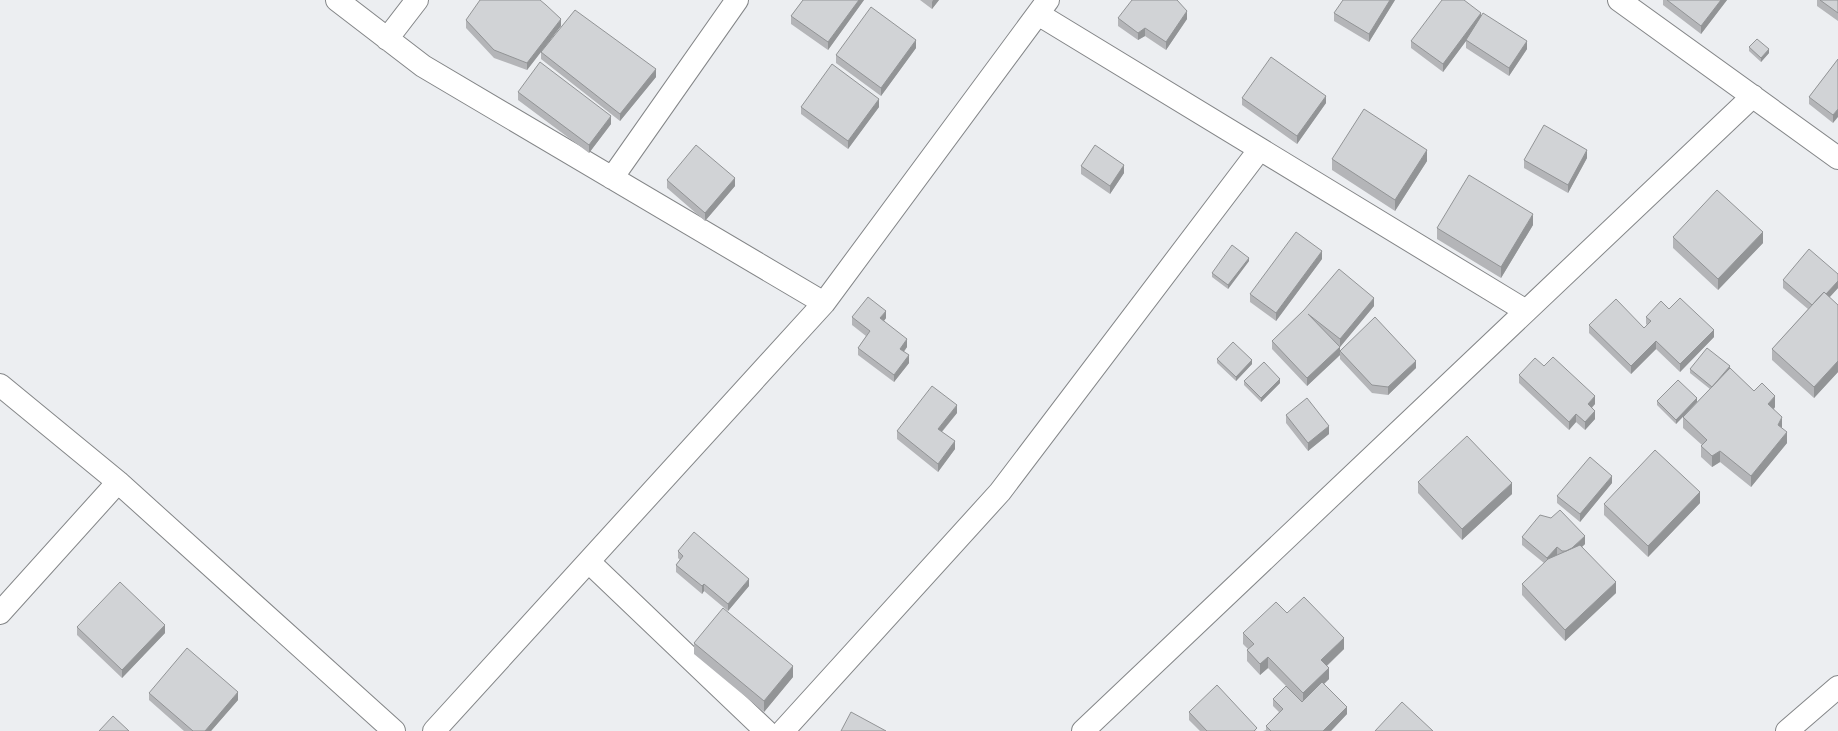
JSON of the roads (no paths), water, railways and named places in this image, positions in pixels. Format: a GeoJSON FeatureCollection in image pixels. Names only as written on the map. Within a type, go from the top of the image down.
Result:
{"type":"FeatureCollection","features":[{"type":"Feature","properties":{"kind":"street"},"geometry":{"type":"LineString","coordinates":[[337,0],[423,66],[824,304]]}},
{"type":"Feature","properties":{"kind":"street"},"geometry":{"type":"LineString","coordinates":[[387,39],[417,0]]}},
{"type":"Feature","properties":{"kind":"street"},"geometry":{"type":"LineString","coordinates":[[612,178],[737,0]]}},
{"type":"Feature","properties":{"kind":"street"},"geometry":{"type":"LineString","coordinates":[[1619,0],[1838,158]]}},
{"type":"Feature","properties":{"kind":"street"},"geometry":{"type":"LineString","coordinates":[[434,731],[824,304],[1043,7],[1260,150],[1526,311]]}},
{"type":"Feature","properties":{"kind":"street"},"geometry":{"type":"LineString","coordinates":[[1083,731],[1753,96]]}},
{"type":"Feature","properties":{"kind":"street"},"geometry":{"type":"LineString","coordinates":[[783,731],[1000,492],[1260,150]]}},
{"type":"Feature","properties":{"kind":"street"},"geometry":{"type":"LineString","coordinates":[[0,385],[118,482],[394,731]]}},
{"type":"Feature","properties":{"kind":"street"},"geometry":{"type":"LineString","coordinates":[[0,613],[118,482]]}},
{"type":"Feature","properties":{"kind":"street"},"geometry":{"type":"LineString","coordinates":[[589,562],[766,731]]}},
{"type":"Feature","properties":{"kind":"street"},"geometry":{"type":"LineString","coordinates":[[1787,731],[1838,687]]}}]}
